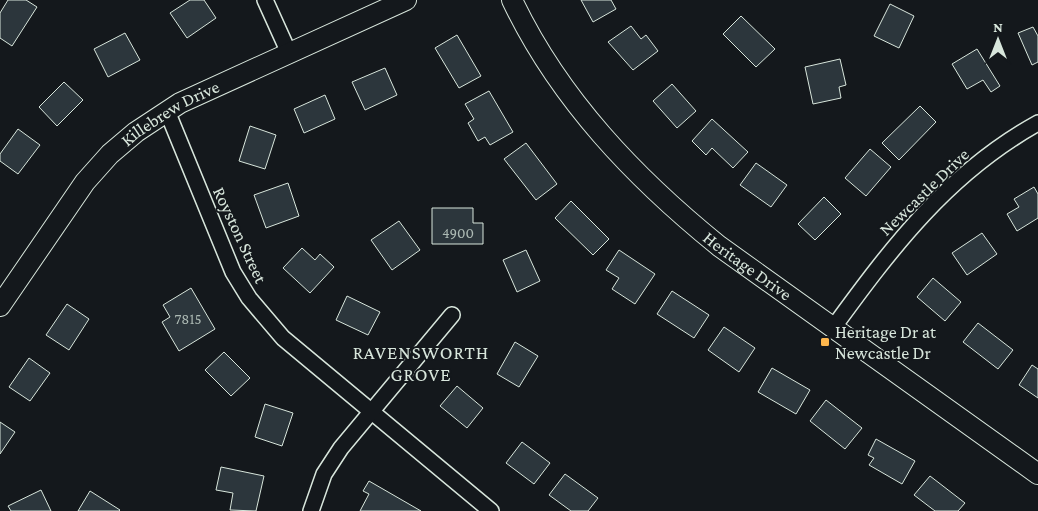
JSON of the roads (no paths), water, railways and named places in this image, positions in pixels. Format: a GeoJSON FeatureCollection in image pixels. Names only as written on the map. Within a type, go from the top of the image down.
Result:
{"type":"FeatureCollection","features":[{"type":"Feature","properties":{"kind":"street"},"geometry":{"type":"LineString","coordinates":[[265,0],[289,53]]}},
{"type":"Feature","properties":{"kind":"street","name":"Killebrew Drive"},"geometry":{"type":"LineString","coordinates":[[0,306],[85,182],[130,138],[167,111],[406,0]]}},
{"type":"Feature","properties":{"kind":"street","name":"Heritage Drive"},"geometry":{"type":"LineString","coordinates":[[512,0],[545,58],[574,101],[610,145],[647,185],[719,246],[1038,474]]}},
{"type":"Feature","properties":{"kind":"street","name":"Royston Street"},"geometry":{"type":"LineString","coordinates":[[167,111],[218,240],[233,272],[249,298],[284,338],[491,511]]}},
{"type":"Feature","properties":{"kind":"street","name":"Newcastle Drive"},"geometry":{"type":"LineString","coordinates":[[832,328],[885,256],[952,185],[988,156],[1038,123]]}},
{"type":"Feature","properties":{"kind":"street"},"geometry":{"type":"LineString","coordinates":[[311,511],[324,474],[341,448],[452,315]]}},
{"type":"Feature","properties":{"kind":"place","name":"Heritage Dr at Newcastle Dr"},"geometry":{"type":"Point","coordinates":[825,342]}},
{"type":"Feature","properties":{"kind":"district","name":"RAVENSWORTH GROVE"},"geometry":{"type":"Point","coordinates":[421,363]}}]}
